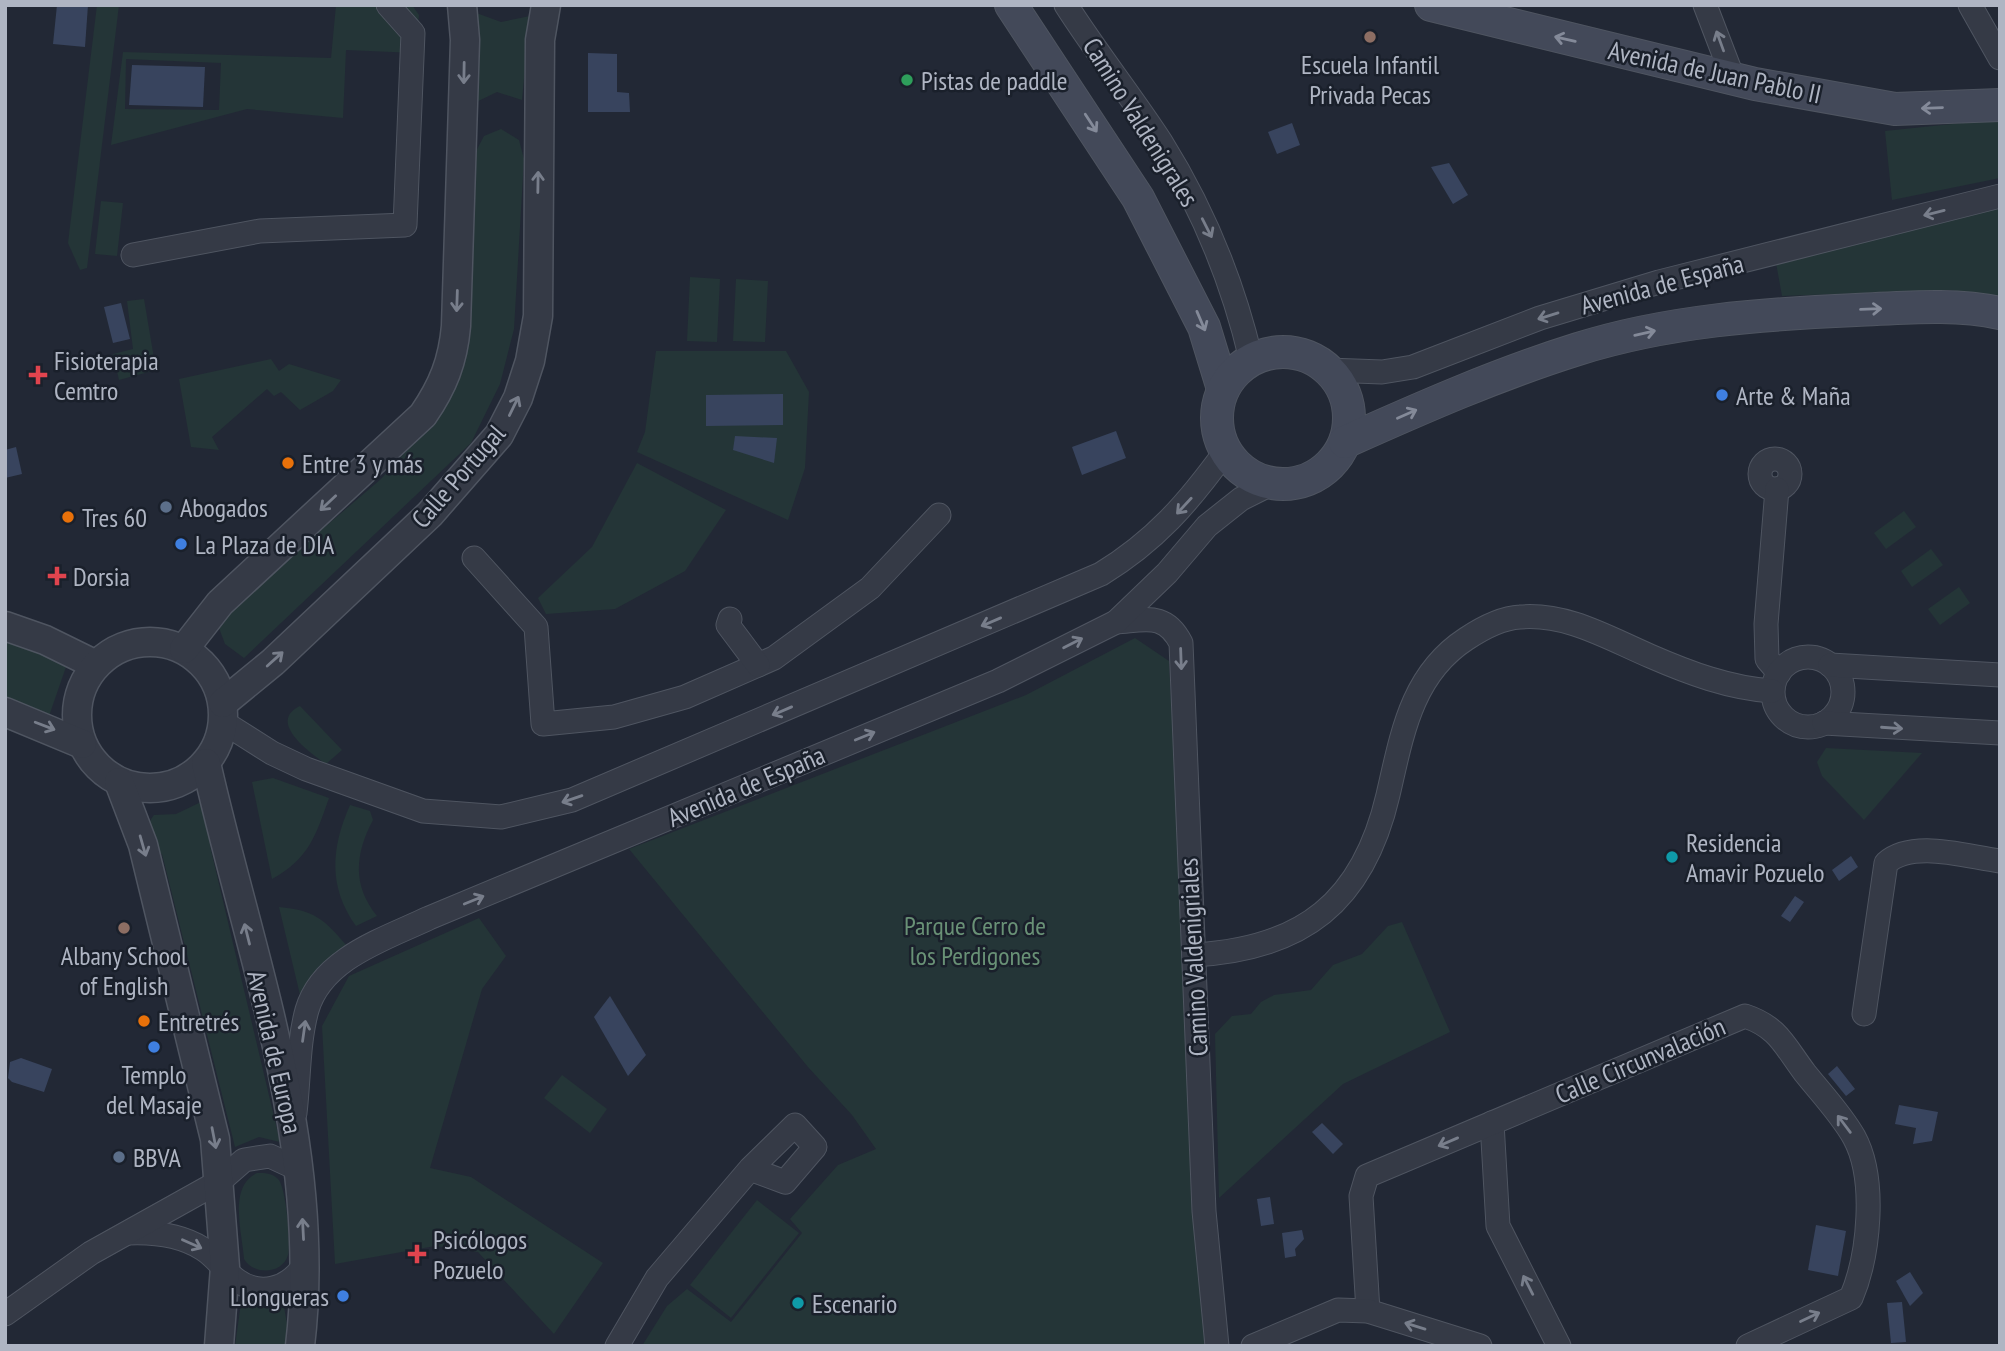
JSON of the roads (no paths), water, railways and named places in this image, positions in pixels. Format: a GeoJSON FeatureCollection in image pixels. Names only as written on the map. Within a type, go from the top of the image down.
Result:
{"type":"FeatureCollection","features":[{"type":"Feature","properties":{"kind":"main road"},"geometry":{"type":"LineString","coordinates":[[1011,5],[1138,198],[1199,317],[1223,389]]}},
{"type":"Feature","properties":{"kind":"main road","name":"Avenida de Juan Pablo II"},"geometry":{"type":"LineString","coordinates":[[1432,5],[1733,78],[1895,109],[2000,105]]}},
{"type":"Feature","properties":{"kind":"main road","name":"Avenida de España"},"geometry":{"type":"LineString","coordinates":[[1345,442],[1426,406],[1579,349],[1669,327],[1772,313],[1939,306],[2000,313]]}},
{"type":"Feature","properties":{"kind":"main road"},"geometry":{"type":"LineString","coordinates":[[1278,352],[1305,356],[1328,370],[1343,391],[1349,416],[1345,442],[1333,462],[1316,476],[1294,484],[1271,484],[1244,473],[1225,452],[1216,421],[1223,389],[1251,359],[1278,352]]}},
{"type":"Feature","properties":{"kind":"street"},"geometry":{"type":"LineString","coordinates":[[133,255],[260,232],[405,225],[413,33],[388,5]]}},
{"type":"Feature","properties":{"kind":"street"},"geometry":{"type":"LineString","coordinates":[[184,649],[220,603],[423,415],[441,388],[454,355],[456,326],[465,40],[462,5]]}},
{"type":"Feature","properties":{"kind":"street","name":"Calle Portugal"},"geometry":{"type":"LineString","coordinates":[[223,712],[430,514],[499,435],[518,398],[530,361],[538,316],[540,40],[546,5]]}},
{"type":"Feature","properties":{"kind":"street","name":"Camino Valdenigrales"},"geometry":{"type":"LineString","coordinates":[[1066,5],[1162,144],[1211,235],[1242,321],[1251,359]]}},
{"type":"Feature","properties":{"kind":"street"},"geometry":{"type":"LineString","coordinates":[[1705,5],[1733,78]]}},
{"type":"Feature","properties":{"kind":"street"},"geometry":{"type":"LineString","coordinates":[[1970,5],[2000,58]]}},
{"type":"Feature","properties":{"kind":"street","name":"Avenida de España"},"geometry":{"type":"LineString","coordinates":[[1328,370],[1382,372],[1413,367],[1540,318],[1646,286],[2000,196]]}},
{"type":"Feature","properties":{"kind":"street"},"geometry":{"type":"LineString","coordinates":[[223,712],[272,753],[306,769],[424,811],[500,817],[572,800],[1101,574],[1135,554],[1187,504],[1225,452]]}},
{"type":"Feature","properties":{"kind":"street","name":"Avenida de España"},"geometry":{"type":"LineString","coordinates":[[294,1123],[307,1009],[318,988],[353,955],[429,918],[998,681],[1116,622],[1167,573],[1207,526],[1241,499],[1271,484]]}},
{"type":"Feature","properties":{"kind":"street"},"geometry":{"type":"LineString","coordinates":[[1777,489],[1766,624],[1767,659],[1776,682],[1776,706],[1791,723],[1802,726],[1824,723],[2000,733]]}},
{"type":"Feature","properties":{"kind":"street"},"geometry":{"type":"LineString","coordinates":[[487,565],[536,627],[543,724],[614,717],[685,697],[774,658],[870,589],[939,515]]}},
{"type":"Feature","properties":{"kind":"street"},"geometry":{"type":"LineString","coordinates":[[1194,955],[1227,953],[1273,942],[1305,925],[1349,888],[1366,862],[1379,829],[1405,719],[1415,697],[1439,660],[1464,640],[1492,625],[1517,617],[1544,617],[1569,622],[1698,676],[1776,682]]}},
{"type":"Feature","properties":{"kind":"street"},"geometry":{"type":"LineString","coordinates":[[730,618],[728,625],[758,665]]}},
{"type":"Feature","properties":{"kind":"street","name":"Camino Valdenigriales"},"geometry":{"type":"LineString","coordinates":[[1116,622],[1157,619],[1173,629],[1181,643],[1204,1211],[1217,1346]]}},
{"type":"Feature","properties":{"kind":"street"},"geometry":{"type":"LineString","coordinates":[[5,626],[45,640],[96,665]]}},
{"type":"Feature","properties":{"kind":"street"},"geometry":{"type":"LineString","coordinates":[[144,641],[165,643],[184,649],[209,671],[223,712],[218,744],[206,762],[192,775],[157,788],[119,782],[97,766],[82,744],[77,724],[78,702],[84,682],[96,665],[110,653],[144,641]]}},
{"type":"Feature","properties":{"kind":"street"},"geometry":{"type":"LineString","coordinates":[[1776,682],[1793,661],[1808,657],[1830,665],[2000,675]]}},
{"type":"Feature","properties":{"kind":"street"},"geometry":{"type":"LineString","coordinates":[[1824,723],[1833,716],[1843,696],[1842,684],[1830,665]]}},
{"type":"Feature","properties":{"kind":"street"},"geometry":{"type":"LineString","coordinates":[[5,712],[82,744]]}},
{"type":"Feature","properties":{"kind":"street","name":"Avenida de Europa"},"geometry":{"type":"LineString","coordinates":[[206,762],[294,1123],[305,1264],[300,1346]]}},
{"type":"Feature","properties":{"kind":"street"},"geometry":{"type":"LineString","coordinates":[[119,782],[143,845],[215,1139],[225,1267],[219,1346]]}},
{"type":"Feature","properties":{"kind":"street"},"geometry":{"type":"LineString","coordinates":[[1864,1014],[1886,863],[1894,856],[1918,851],[2000,861]]}},
{"type":"Feature","properties":{"kind":"street","name":"Calle Circunvalación"},"geometry":{"type":"LineString","coordinates":[[1368,1311],[1361,1196],[1367,1176],[1745,1016],[1768,1024],[1854,1137],[1867,1175],[1869,1197],[1859,1278],[1851,1298],[1748,1346]]}},
{"type":"Feature","properties":{"kind":"street"},"geometry":{"type":"LineString","coordinates":[[1492,1123],[1498,1226],[1559,1346]]}},
{"type":"Feature","properties":{"kind":"street"},"geometry":{"type":"LineString","coordinates":[[5,1314],[91,1253],[220,1181],[244,1160],[270,1156],[298,1169]]}},
{"type":"Feature","properties":{"kind":"street"},"geometry":{"type":"LineString","coordinates":[[617,1346],[657,1278],[750,1169]]}},
{"type":"Feature","properties":{"kind":"street"},"geometry":{"type":"LineString","coordinates":[[126,1233],[155,1232],[203,1249],[246,1286],[270,1290],[288,1283],[305,1264]]}},
{"type":"Feature","properties":{"kind":"street"},"geometry":{"type":"LineString","coordinates":[[1253,1346],[1338,1310],[1368,1311],[1480,1346]]}},
{"type":"Feature","properties":{"kind":"water"},"geometry":{"type":"Polygon","coordinates":[[[57,5],[88,5],[85,47],[53,44],[57,5]]]}},
{"type":"Feature","properties":{"kind":"water"},"geometry":{"type":"Polygon","coordinates":[[[588,53],[617,54],[617,92],[629,93],[630,112],[588,112],[588,53]]]}},
{"type":"Feature","properties":{"kind":"water"},"geometry":{"type":"Polygon","coordinates":[[[132,65],[205,67],[203,107],[129,105],[132,65]]]}},
{"type":"Feature","properties":{"kind":"water"},"geometry":{"type":"Polygon","coordinates":[[[1292,123],[1300,145],[1277,154],[1268,132],[1292,123]]]}},
{"type":"Feature","properties":{"kind":"water"},"geometry":{"type":"Polygon","coordinates":[[[1449,163],[1468,195],[1453,204],[1431,167],[1449,163]]]}},
{"type":"Feature","properties":{"kind":"water"},"geometry":{"type":"Polygon","coordinates":[[[121,303],[130,339],[113,343],[104,307],[121,303]]]}},
{"type":"Feature","properties":{"kind":"water"},"geometry":{"type":"Polygon","coordinates":[[[783,394],[783,425],[706,426],[706,395],[783,394]]]}},
{"type":"Feature","properties":{"kind":"water"},"geometry":{"type":"Polygon","coordinates":[[[1116,431],[1126,458],[1082,475],[1072,447],[1116,431]]]}},
{"type":"Feature","properties":{"kind":"water"},"geometry":{"type":"Polygon","coordinates":[[[735,436],[777,438],[774,463],[733,450],[735,436]]]}},
{"type":"Feature","properties":{"kind":"water"},"geometry":{"type":"Polygon","coordinates":[[[16,447],[22,474],[5,478],[5,450],[16,447]]]}},
{"type":"Feature","properties":{"kind":"water"},"geometry":{"type":"Polygon","coordinates":[[[1851,856],[1858,867],[1839,881],[1832,870],[1851,856]]]}},
{"type":"Feature","properties":{"kind":"water"},"geometry":{"type":"Polygon","coordinates":[[[1795,896],[1804,902],[1790,922],[1781,916],[1795,896]]]}},
{"type":"Feature","properties":{"kind":"water"},"geometry":{"type":"Polygon","coordinates":[[[610,996],[646,1055],[628,1076],[594,1017],[610,996]]]}},
{"type":"Feature","properties":{"kind":"water"},"geometry":{"type":"Polygon","coordinates":[[[21,1058],[52,1069],[44,1092],[12,1082],[8,1078],[10,1062],[21,1058]]]}},
{"type":"Feature","properties":{"kind":"water"},"geometry":{"type":"Polygon","coordinates":[[[1837,1066],[1855,1089],[1846,1096],[1828,1074],[1837,1066]]]}},
{"type":"Feature","properties":{"kind":"water"},"geometry":{"type":"Polygon","coordinates":[[[1899,1105],[1938,1112],[1932,1141],[1913,1144],[1916,1128],[1895,1124],[1899,1105]]]}},
{"type":"Feature","properties":{"kind":"water"},"geometry":{"type":"Polygon","coordinates":[[[1322,1123],[1343,1144],[1333,1154],[1312,1132],[1322,1123]]]}},
{"type":"Feature","properties":{"kind":"water"},"geometry":{"type":"Polygon","coordinates":[[[1270,1197],[1274,1224],[1261,1226],[1257,1199],[1270,1197]]]}},
{"type":"Feature","properties":{"kind":"water"},"geometry":{"type":"Polygon","coordinates":[[[1816,1225],[1846,1231],[1838,1276],[1808,1270],[1816,1225]]]}},
{"type":"Feature","properties":{"kind":"water"},"geometry":{"type":"Polygon","coordinates":[[[1302,1230],[1304,1239],[1295,1249],[1296,1256],[1285,1258],[1282,1233],[1302,1230]]]}},
{"type":"Feature","properties":{"kind":"water"},"geometry":{"type":"Polygon","coordinates":[[[1910,1272],[1923,1293],[1910,1306],[1896,1281],[1910,1272]]]}},
{"type":"Feature","properties":{"kind":"water"},"geometry":{"type":"Polygon","coordinates":[[[1902,1302],[1906,1342],[1891,1343],[1887,1303],[1902,1302]]]}},
{"type":"Feature","properties":{"kind":"place","name":"Escuela Infantil Privada Pecas"},"geometry":{"type":"Point","coordinates":[1370,37]}},
{"type":"Feature","properties":{"kind":"place","name":"Pistas de paddle"},"geometry":{"type":"Point","coordinates":[907,80]}},
{"type":"Feature","properties":{"kind":"place","name":"Fisioterapia Cemtro"},"geometry":{"type":"Point","coordinates":[38,375]}},
{"type":"Feature","properties":{"kind":"place","name":"Arte & Maña"},"geometry":{"type":"Point","coordinates":[1722,395]}},
{"type":"Feature","properties":{"kind":"place","name":"Entre 3 y más"},"geometry":{"type":"Point","coordinates":[288,463]}},
{"type":"Feature","properties":{"kind":"place","name":"Abogados"},"geometry":{"type":"Point","coordinates":[166,507]}},
{"type":"Feature","properties":{"kind":"place","name":"Tres 60"},"geometry":{"type":"Point","coordinates":[68,517]}},
{"type":"Feature","properties":{"kind":"place","name":"La Plaza de DIA"},"geometry":{"type":"Point","coordinates":[181,544]}},
{"type":"Feature","properties":{"kind":"place","name":"Dorsia"},"geometry":{"type":"Point","coordinates":[57,576]}},
{"type":"Feature","properties":{"kind":"place","name":"Residencia Amavir Pozuelo"},"geometry":{"type":"Point","coordinates":[1672,857]}},
{"type":"Feature","properties":{"kind":"place","name":"Albany School of English"},"geometry":{"type":"Point","coordinates":[124,928]}},
{"type":"Feature","properties":{"kind":"place","name":"Entretrés"},"geometry":{"type":"Point","coordinates":[144,1021]}},
{"type":"Feature","properties":{"kind":"place","name":"Templo del Masaje"},"geometry":{"type":"Point","coordinates":[154,1047]}},
{"type":"Feature","properties":{"kind":"place","name":"BBVA"},"geometry":{"type":"Point","coordinates":[119,1157]}},
{"type":"Feature","properties":{"kind":"place","name":"Psicólogos Pozuelo"},"geometry":{"type":"Point","coordinates":[417,1254]}},
{"type":"Feature","properties":{"kind":"place","name":"Llongueras"},"geometry":{"type":"Point","coordinates":[343,1296]}},
{"type":"Feature","properties":{"kind":"place","name":"Escenario"},"geometry":{"type":"Point","coordinates":[798,1303]}},
{"type":"Feature","properties":{"kind":"park label","name":"Parque Cerro de los Perdigones"},"geometry":{"type":"Point","coordinates":[975,940]}}]}
